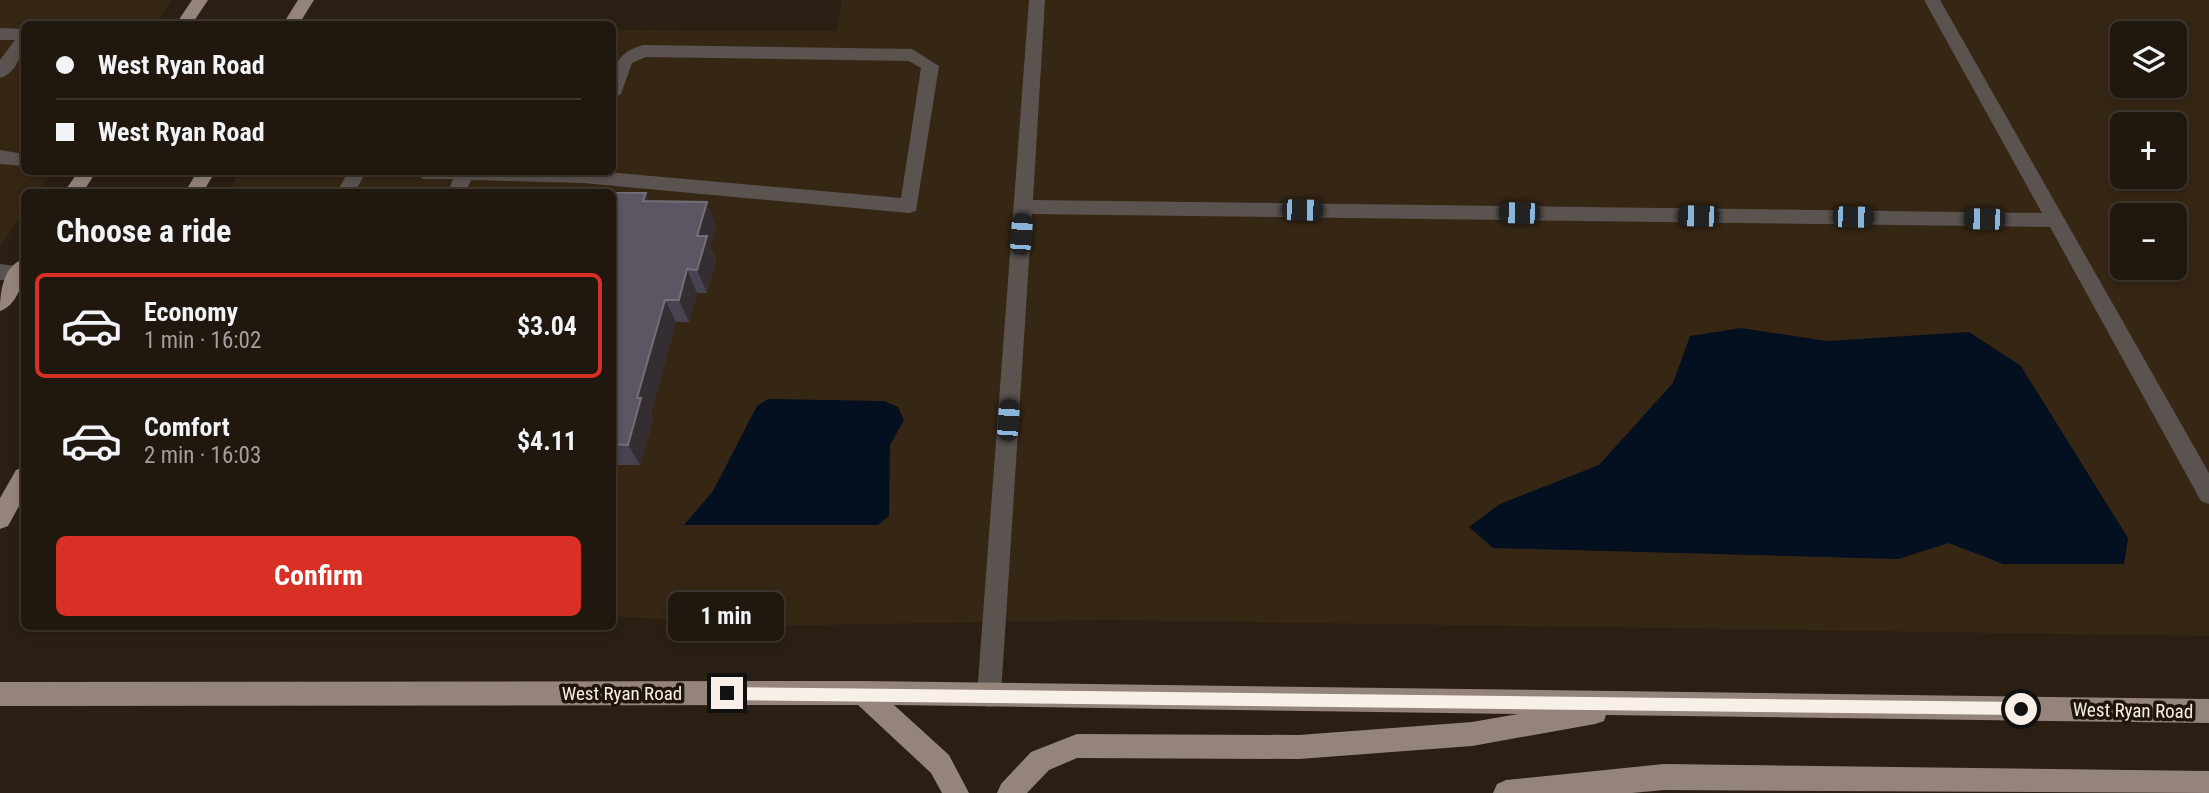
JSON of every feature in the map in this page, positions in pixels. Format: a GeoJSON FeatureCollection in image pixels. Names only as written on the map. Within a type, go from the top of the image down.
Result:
{"type":"FeatureCollection","features":[{"type":"Feature","properties":{"kind":"main road"},"geometry":{"type":"LineString","coordinates":[[186,21],[200,0]]}},
{"type":"Feature","properties":{"kind":"main road"},"geometry":{"type":"LineString","coordinates":[[294,21],[306,0]]}},
{"type":"Feature","properties":{"kind":"main road"},"geometry":{"type":"LineString","coordinates":[[0,303],[15,270]]}},
{"type":"Feature","properties":{"kind":"main road"},"geometry":{"type":"LineString","coordinates":[[0,519],[21,482]]}},
{"type":"Feature","properties":{"kind":"main road"},"geometry":{"type":"LineString","coordinates":[[863,693],[940,764],[956,793]]}},
{"type":"Feature","properties":{"kind":"main road","name":"West Ryan Road"},"geometry":{"type":"LineString","coordinates":[[0,694],[863,693],[2209,711]]}},
{"type":"Feature","properties":{"kind":"main road"},"geometry":{"type":"LineString","coordinates":[[1010,793],[1040,761],[1077,746],[1326,745],[1472,734],[1645,704]]}},
{"type":"Feature","properties":{"kind":"main road"},"geometry":{"type":"LineString","coordinates":[[1506,793],[1664,777],[2209,784]]}},
{"type":"Feature","properties":{"kind":"lane"},"geometry":{"type":"LineString","coordinates":[[989,695],[1037,0]]}},
{"type":"Feature","properties":{"kind":"lane"},"geometry":{"type":"LineString","coordinates":[[1932,0],[2209,494]]}},
{"type":"Feature","properties":{"kind":"lane"},"geometry":{"type":"LineString","coordinates":[[0,34],[21,36]]}},
{"type":"Feature","properties":{"kind":"lane"},"geometry":{"type":"LineString","coordinates":[[0,72],[21,40]]}},
{"type":"Feature","properties":{"kind":"lane"},"geometry":{"type":"LineString","coordinates":[[594,175],[909,206],[930,66],[912,55],[643,51],[625,60],[616,84]]}},
{"type":"Feature","properties":{"kind":"lane"},"geometry":{"type":"LineString","coordinates":[[0,157],[21,160]]}},
{"type":"Feature","properties":{"kind":"lane"},"geometry":{"type":"LineString","coordinates":[[1022,207],[2055,220]]}},
{"type":"Feature","properties":{"kind":"shaded area"},"geometry":{"type":"Polygon","coordinates":[[[0,0],[172,0],[157,21],[21,21],[21,175],[50,175],[39,189],[21,189],[21,216],[0,247],[0,0]]]}},
{"type":"Feature","properties":{"kind":"shaded area"},"geometry":{"type":"Polygon","coordinates":[[[842,0],[2209,0],[2209,636],[1105,620],[767,626],[616,616],[616,189],[230,189],[238,175],[616,175],[616,30],[836,31],[842,0]]]}},
{"type":"Feature","properties":{"kind":"water"},"geometry":{"type":"Polygon","coordinates":[[[1741,328],[1827,341],[1969,332],[2021,366],[2128,538],[2124,564],[2003,564],[1949,543],[1898,559],[1493,548],[1469,527],[1500,504],[1599,465],[1673,383],[1690,336],[1741,328]]]}},
{"type":"Feature","properties":{"kind":"water"},"geometry":{"type":"Polygon","coordinates":[[[768,399],[884,401],[898,407],[904,420],[890,445],[889,516],[878,525],[684,525],[713,491],[757,406],[768,399]]]}},
{"type":"Feature","properties":{"kind":"building"},"geometry":{"type":"Polygon","coordinates":[[[616,192],[646,193],[643,201],[707,202],[697,236],[707,236],[697,270],[687,269],[679,300],[665,300],[637,398],[641,398],[628,445],[616,444],[616,192]]]}},
{"type":"Feature","properties":{"kind":"route"},"geometry":{"type":"LineString","coordinates":[[727,693],[2021,709]]}}]}
